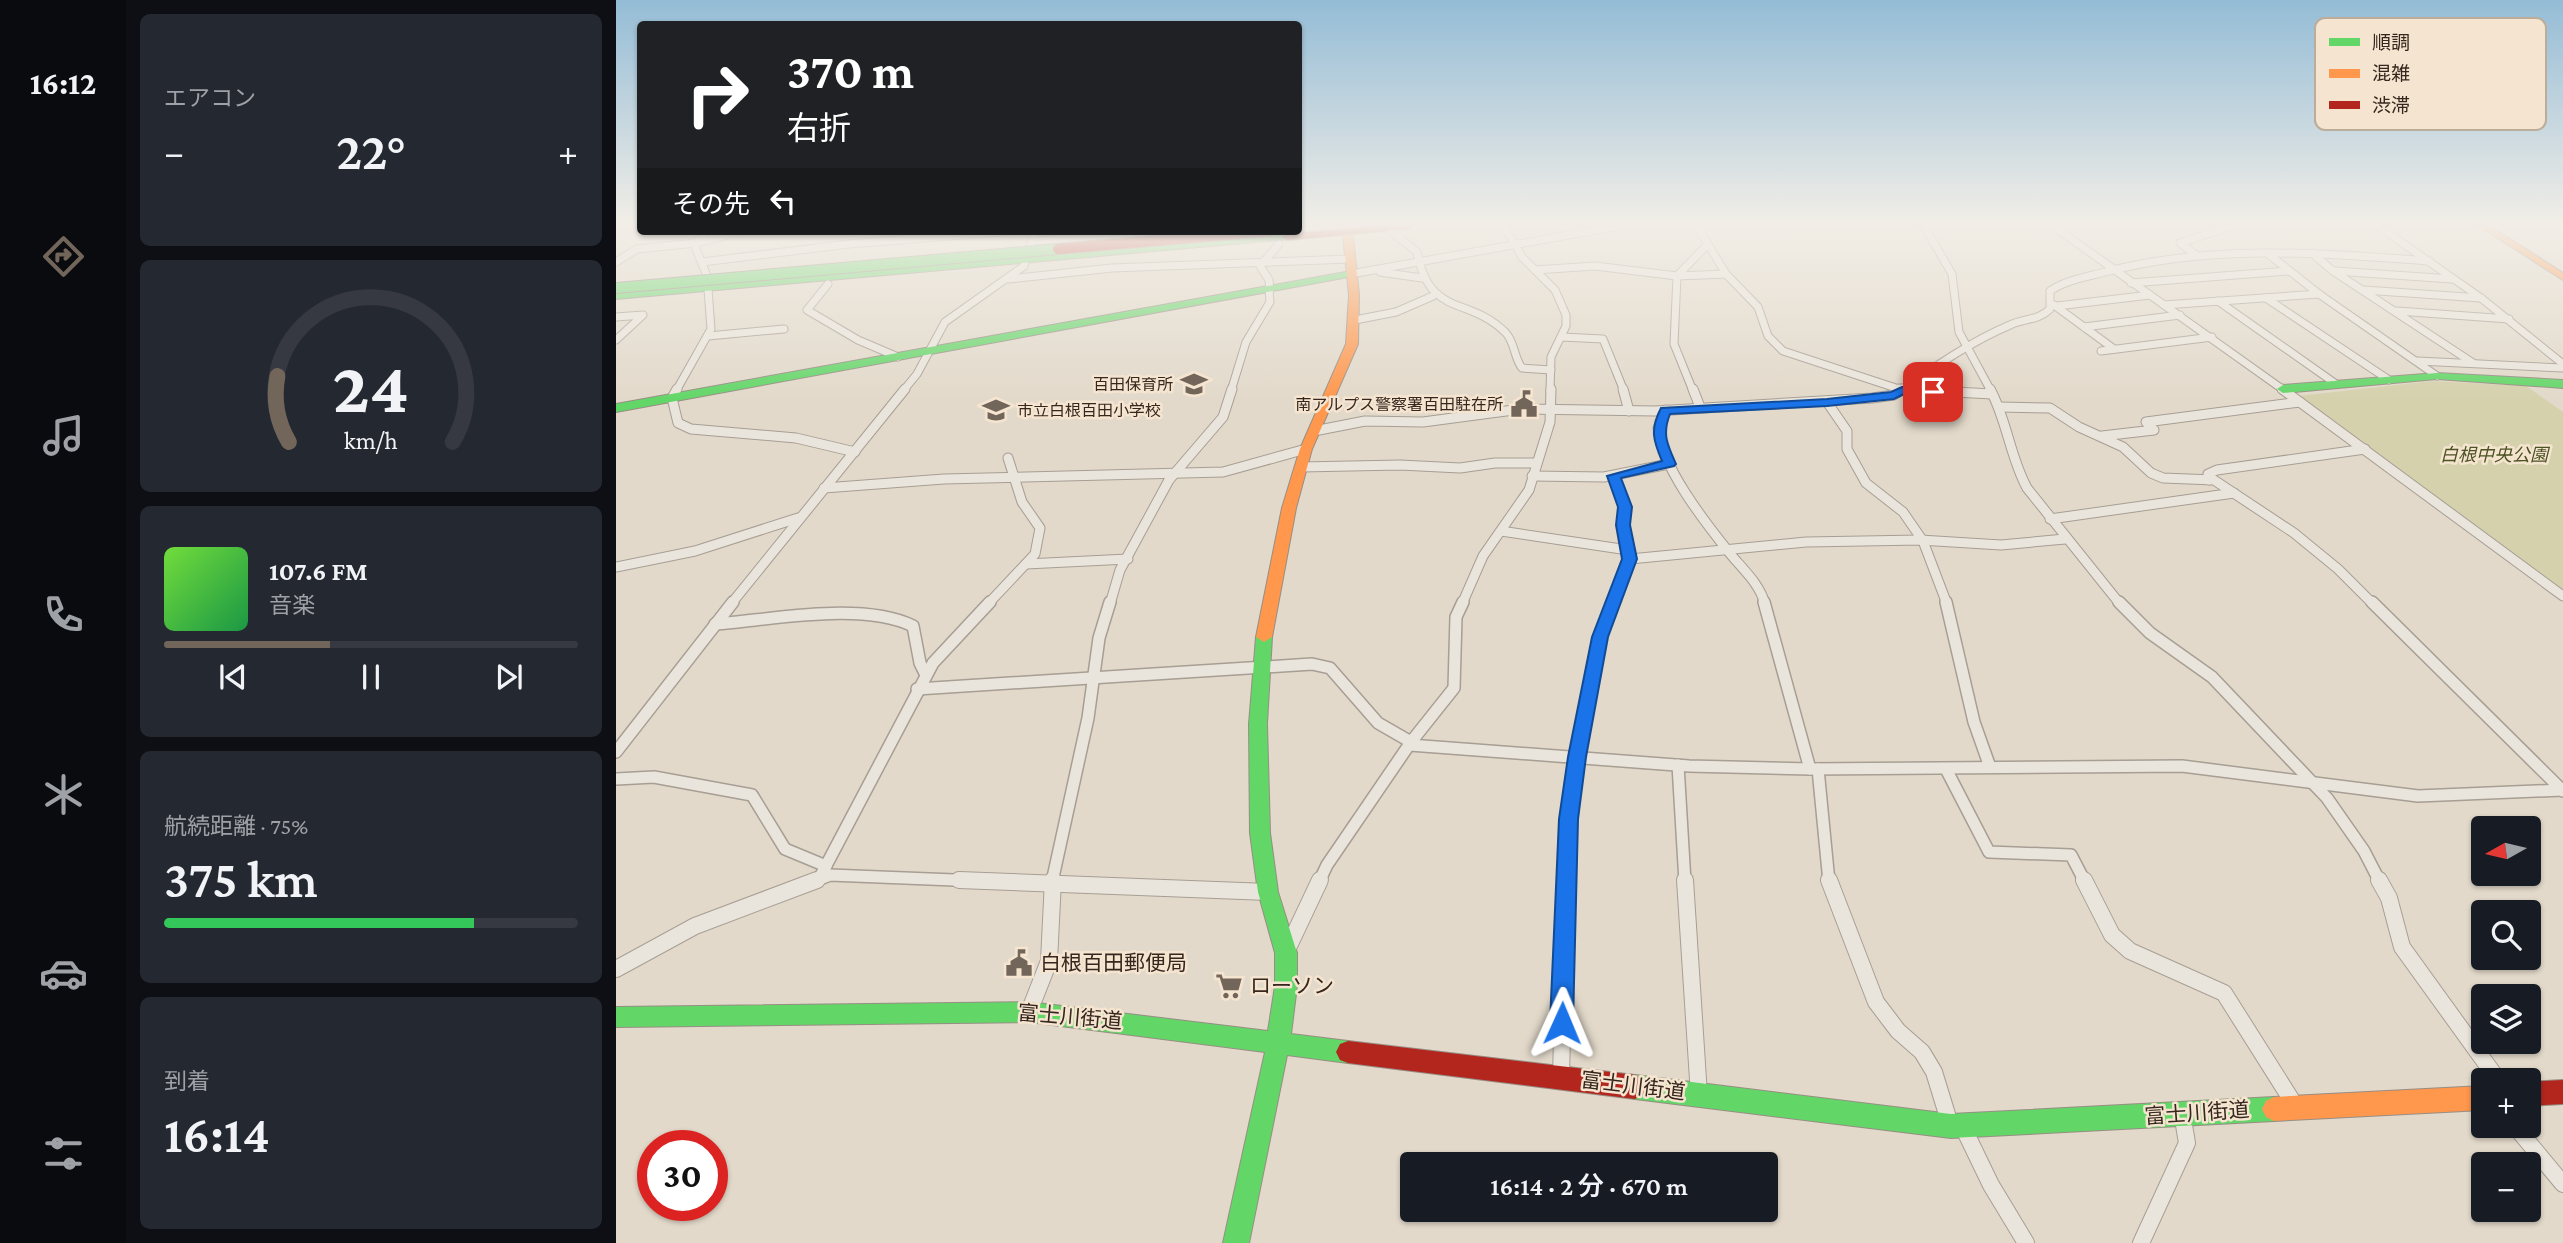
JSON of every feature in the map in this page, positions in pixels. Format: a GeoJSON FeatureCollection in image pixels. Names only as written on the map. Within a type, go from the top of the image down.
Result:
{"type":"FeatureCollection","features":[{"type":"Feature","properties":{"kind":"main road"},"geometry":{"type":"LineString","coordinates":[[616,296],[667,284]]}},
{"type":"Feature","properties":{"kind":"main road"},"geometry":{"type":"LineString","coordinates":[[616,408],[1293,284]]}},
{"type":"Feature","properties":{"kind":"main road"},"geometry":{"type":"LineString","coordinates":[[1236,1243],[1278,1044],[1286,986],[1286,953],[1268,892],[1257,784],[1262,666],[1267,618],[1306,449],[1352,344],[1356,284]]}},
{"type":"Feature","properties":{"kind":"main road"},"geometry":{"type":"LineString","coordinates":[[2283,389],[2437,376],[2563,384]]}},
{"type":"Feature","properties":{"kind":"main road","name":"富士川街道"},"geometry":{"type":"LineString","coordinates":[[616,1017],[1029,1012],[1957,1127],[2471,1099]]}},
{"type":"Feature","properties":{"kind":"main road"},"geometry":{"type":"LineString","coordinates":[[2541,1094],[2563,1093]]}},
{"type":"Feature","properties":{"kind":"street"},"geometry":{"type":"LineString","coordinates":[[707,284],[711,329],[672,398],[678,423],[689,431],[733,432],[809,440],[855,452]]}},
{"type":"Feature","properties":{"kind":"street"},"geometry":{"type":"LineString","coordinates":[[828,284],[807,310],[858,340],[898,357]]}},
{"type":"Feature","properties":{"kind":"street"},"geometry":{"type":"LineString","coordinates":[[616,752],[798,518],[921,369],[926,352],[945,322],[999,284]]}},
{"type":"Feature","properties":{"kind":"street"},"geometry":{"type":"LineString","coordinates":[[1029,1012],[1049,961],[1052,884],[1088,718],[1091,677],[1120,570],[1169,480],[1223,417],[1246,342],[1270,302],[1269,284]]}},
{"type":"Feature","properties":{"kind":"street"},"geometry":{"type":"LineString","coordinates":[[1426,284],[1433,296],[1505,332],[1522,368],[1551,370]]}},
{"type":"Feature","properties":{"kind":"street"},"geometry":{"type":"LineString","coordinates":[[1286,953],[1327,865],[1411,744],[1454,688],[1456,617],[1483,556],[1520,507],[1551,410],[1551,357],[1566,326],[1562,303],[1549,284]]}},
{"type":"Feature","properties":{"kind":"street"},"geometry":{"type":"LineString","coordinates":[[1677,284],[1674,344],[1700,407]]}},
{"type":"Feature","properties":{"kind":"street"},"geometry":{"type":"LineString","coordinates":[[1736,284],[1758,307],[1764,316],[1768,336],[1783,351],[1902,390],[1992,394]]}},
{"type":"Feature","properties":{"kind":"street"},"geometry":{"type":"LineString","coordinates":[[1955,284],[1955,314],[1966,347],[2000,407],[2017,470],[2050,519],[2127,612],[2150,633],[2212,677],[2315,785],[2364,851],[2389,898],[2402,947],[2489,1068]]}},
{"type":"Feature","properties":{"kind":"street"},"geometry":{"type":"LineString","coordinates":[[2064,284],[2052,287],[2054,305],[2114,349]]}},
{"type":"Feature","properties":{"kind":"street"},"geometry":{"type":"LineString","coordinates":[[2133,284],[2212,337],[2563,596]]}},
{"type":"Feature","properties":{"kind":"street"},"geometry":{"type":"LineString","coordinates":[[2307,284],[2437,376]]}},
{"type":"Feature","properties":{"kind":"street"},"geometry":{"type":"LineString","coordinates":[[2352,284],[2473,363]]}},
{"type":"Feature","properties":{"kind":"street"},"geometry":{"type":"LineString","coordinates":[[2462,284],[2509,319],[2563,366]]}},
{"type":"Feature","properties":{"kind":"street"},"geometry":{"type":"LineString","coordinates":[[2361,290],[2481,298]]}},
{"type":"Feature","properties":{"kind":"street"},"geometry":{"type":"LineString","coordinates":[[2164,304],[2319,293]]}},
{"type":"Feature","properties":{"kind":"street"},"geometry":{"type":"LineString","coordinates":[[1314,431],[1365,421],[1423,422],[1506,410],[1666,410],[1827,402],[1894,395],[1966,347],[2013,323],[2042,317],[2054,305],[2150,295]]}},
{"type":"Feature","properties":{"kind":"street"},"geometry":{"type":"LineString","coordinates":[[1355,320],[1396,312],[1433,296]]}},
{"type":"Feature","properties":{"kind":"street"},"geometry":{"type":"LineString","coordinates":[[2266,297],[2389,380]]}},
{"type":"Feature","properties":{"kind":"street"},"geometry":{"type":"LineString","coordinates":[[2218,301],[2336,384]]}},
{"type":"Feature","properties":{"kind":"street"},"geometry":{"type":"LineString","coordinates":[[2394,311],[2509,319]]}},
{"type":"Feature","properties":{"kind":"street"},"geometry":{"type":"LineString","coordinates":[[616,317],[643,315],[616,341]]}},
{"type":"Feature","properties":{"kind":"street"},"geometry":{"type":"LineString","coordinates":[[2084,327],[2180,315]]}},
{"type":"Feature","properties":{"kind":"street"},"geometry":{"type":"LineString","coordinates":[[708,336],[784,329]]}},
{"type":"Feature","properties":{"kind":"street"},"geometry":{"type":"LineString","coordinates":[[1561,337],[1603,339],[1621,381],[1629,411]]}},
{"type":"Feature","properties":{"kind":"street"},"geometry":{"type":"LineString","coordinates":[[2101,351],[2212,337]]}},
{"type":"Feature","properties":{"kind":"street"},"geometry":{"type":"LineString","coordinates":[[2416,361],[2563,366]]}},
{"type":"Feature","properties":{"kind":"street"},"geometry":{"type":"LineString","coordinates":[[1827,402],[1848,430],[1850,443],[1847,449],[1857,471],[1867,483],[1903,512],[1923,541],[1944,593],[1974,722],[1990,767]]}},
{"type":"Feature","properties":{"kind":"street"},"geometry":{"type":"LineString","coordinates":[[2098,436],[2154,430],[2146,422],[2300,402]]}},
{"type":"Feature","properties":{"kind":"street"},"geometry":{"type":"LineString","coordinates":[[2000,407],[2050,408],[2123,447],[2151,473],[2163,478],[2209,480],[2234,493],[2294,533],[2338,569],[2562,790]]}},
{"type":"Feature","properties":{"kind":"street"},"geometry":{"type":"LineString","coordinates":[[1666,410],[1658,428],[1659,439],[1669,464],[1727,550],[1761,590],[1814,769],[1826,871],[1876,1002],[1898,1031],[1922,1052],[1934,1072],[1957,1127],[2026,1243]]}},
{"type":"Feature","properties":{"kind":"street"},"geometry":{"type":"LineString","coordinates":[[824,488],[1015,477],[1223,472],[1306,449]]}},
{"type":"Feature","properties":{"kind":"street"},"geometry":{"type":"LineString","coordinates":[[2209,480],[2208,474],[2217,470],[2365,449]]}},
{"type":"Feature","properties":{"kind":"street"},"geometry":{"type":"LineString","coordinates":[[616,969],[695,926],[823,872],[926,674],[946,645],[1035,554],[1040,528],[1022,502],[1008,458]]}},
{"type":"Feature","properties":{"kind":"street"},"geometry":{"type":"LineString","coordinates":[[1301,467],[1400,465],[1460,468],[1495,463],[1536,463]]}},
{"type":"Feature","properties":{"kind":"street"},"geometry":{"type":"LineString","coordinates":[[1532,475],[1614,476],[1669,464]]}},
{"type":"Feature","properties":{"kind":"street"},"geometry":{"type":"LineString","coordinates":[[1561,1077],[1568,819],[1600,637],[1629,555],[1623,525],[1625,507],[1614,476]]}},
{"type":"Feature","properties":{"kind":"street"},"geometry":{"type":"LineString","coordinates":[[2050,519],[2234,493]]}},
{"type":"Feature","properties":{"kind":"street"},"geometry":{"type":"LineString","coordinates":[[616,567],[695,551],[798,518]]}},
{"type":"Feature","properties":{"kind":"street"},"geometry":{"type":"LineString","coordinates":[[1501,531],[1629,555],[1727,550],[1806,542],[1923,541],[2001,545],[2065,538]]}},
{"type":"Feature","properties":{"kind":"street"},"geometry":{"type":"LineString","coordinates":[[1026,565],[1128,559]]}},
{"type":"Feature","properties":{"kind":"street"},"geometry":{"type":"LineString","coordinates":[[715,624],[865,614],[898,618],[913,625],[920,663],[926,674]]}},
{"type":"Feature","properties":{"kind":"street"},"geometry":{"type":"LineString","coordinates":[[917,689],[1312,664],[1330,668],[1378,723],[1411,744],[1678,765],[1814,769],[2182,766],[2418,796],[2562,790]]}},
{"type":"Feature","properties":{"kind":"street"},"geometry":{"type":"LineString","coordinates":[[1678,765],[1681,859],[1699,1095]]}},
{"type":"Feature","properties":{"kind":"street"},"geometry":{"type":"LineString","coordinates":[[1947,768],[1989,852],[2071,855],[2112,934],[2130,951],[2224,993],[2295,1107]]}},
{"type":"Feature","properties":{"kind":"street"},"geometry":{"type":"LineString","coordinates":[[616,779],[654,777],[752,795],[785,849],[830,875],[1268,892]]}},
{"type":"Feature","properties":{"kind":"street"},"geometry":{"type":"LineString","coordinates":[[2141,1243],[2187,1143],[2182,1114]]}},
{"type":"Feature","properties":{"kind":"street"},"geometry":{"type":"LineString","coordinates":[[2525,1138],[2563,1184]]}},
{"type":"Feature","properties":{"kind":"green space","name":"白根中央公園"},"geometry":{"type":"Polygon","coordinates":[[[2432,381],[2526,386],[2563,412],[2563,593],[2298,396],[2432,381]]]}},
{"type":"Feature","properties":{"kind":"traffic: fast"},"geometry":{"type":"LineString","coordinates":[[616,288],[661,284]]}},
{"type":"Feature","properties":{"kind":"traffic: fast"},"geometry":{"type":"LineString","coordinates":[[616,296],[752,284]]}},
{"type":"Feature","properties":{"kind":"traffic: fast"},"geometry":{"type":"LineString","coordinates":[[616,408],[1296,284]]}},
{"type":"Feature","properties":{"kind":"traffic: fast"},"geometry":{"type":"LineString","coordinates":[[2283,389],[2437,376],[2563,384]]}},
{"type":"Feature","properties":{"kind":"traffic: fast"},"geometry":{"type":"LineString","coordinates":[[1236,1243],[1278,1044],[1286,986],[1286,953],[1268,892],[1260,833],[1258,724],[1264,637]]}},
{"type":"Feature","properties":{"kind":"traffic: fast"},"geometry":{"type":"LineString","coordinates":[[616,1017],[1029,1012],[1348,1052]]}},
{"type":"Feature","properties":{"kind":"traffic: fast"},"geometry":{"type":"LineString","coordinates":[[1635,1087],[1951,1126],[2274,1109]]}},
{"type":"Feature","properties":{"kind":"traffic: slow"},"geometry":{"type":"LineString","coordinates":[[1264,637],[1289,508],[1306,449],[1352,344],[1353,284]]}},
{"type":"Feature","properties":{"kind":"traffic: slow"},"geometry":{"type":"LineString","coordinates":[[2274,1109],[2471,1099]]}},
{"type":"Feature","properties":{"kind":"traffic: jam"},"geometry":{"type":"LineString","coordinates":[[1348,1052],[1635,1087]]}},
{"type":"Feature","properties":{"kind":"traffic: jam"},"geometry":{"type":"LineString","coordinates":[[2541,1093],[2563,1092]]}},
{"type":"Feature","properties":{"kind":"place","name":"百田保育所"},"geometry":{"type":"Point","coordinates":[1194,384]}},
{"type":"Feature","properties":{"kind":"place","name":"南アルプス警察署百田駐在所"},"geometry":{"type":"Point","coordinates":[1524,404]}},
{"type":"Feature","properties":{"kind":"place","name":"市立白根百田小学校"},"geometry":{"type":"Point","coordinates":[996,410]}},
{"type":"Feature","properties":{"kind":"place","name":"白根百田郵便局"},"geometry":{"type":"Point","coordinates":[1019,963]}},
{"type":"Feature","properties":{"kind":"place","name":"ローソン"},"geometry":{"type":"Point","coordinates":[1229,986]}},
{"type":"Feature","properties":{"kind":"route"},"geometry":{"type":"LineString","coordinates":[[1562,1023],[1568,819],[1577,757],[1600,637],[1630,559],[1623,525],[1625,507],[1614,476],[1627,471],[1669,464],[1662,449],[1658,428],[1666,410],[1827,402],[1894,395],[1902,390],[1933,392]]}}]}
